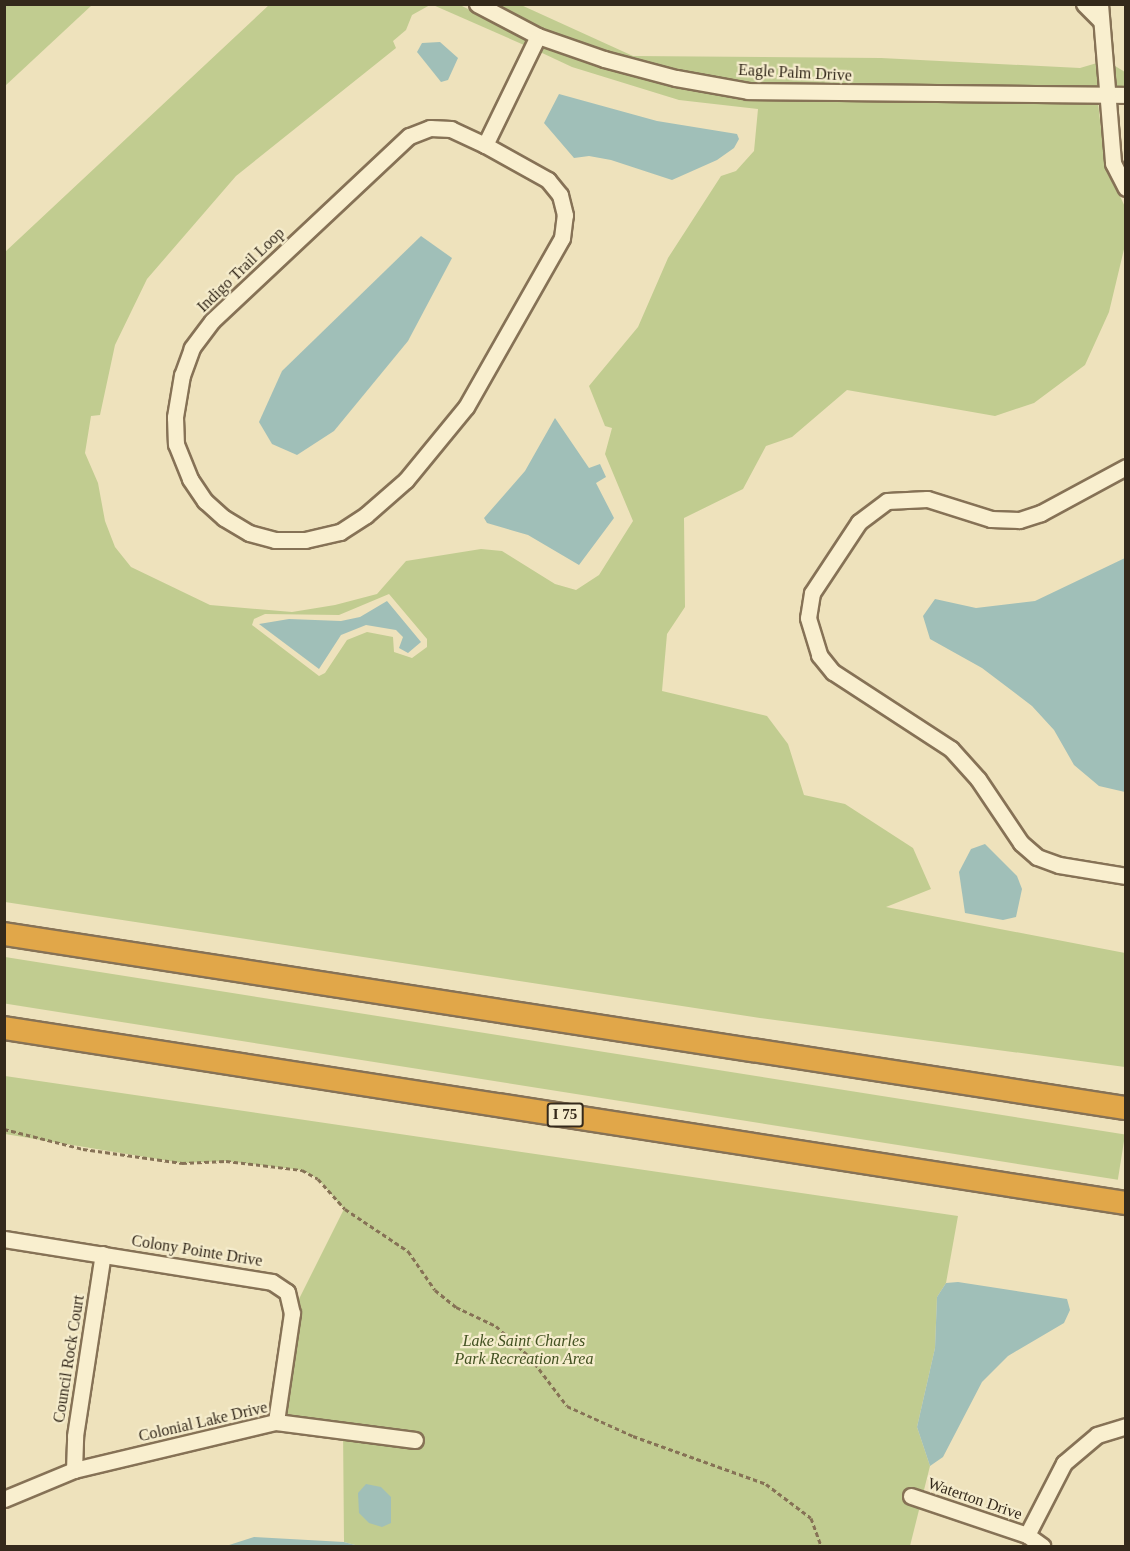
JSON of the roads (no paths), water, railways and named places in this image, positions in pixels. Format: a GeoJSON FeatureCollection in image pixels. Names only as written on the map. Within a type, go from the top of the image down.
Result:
{"type":"FeatureCollection","features":[{"type":"Feature","properties":{"kind":"highway"},"geometry":{"type":"LineString","coordinates":[[4,934],[1125,1108]]}},
{"type":"Feature","properties":{"kind":"highway","name":"I 75"},"geometry":{"type":"LineString","coordinates":[[4,1028],[1125,1203]]}},
{"type":"Feature","properties":{"kind":"street","name":"Eagle Palm Drive"},"geometry":{"type":"LineString","coordinates":[[477,4],[538,36],[676,78],[748,91],[1125,95]]}},
{"type":"Feature","properties":{"kind":"street"},"geometry":{"type":"LineString","coordinates":[[1084,4],[1101,21]]}},
{"type":"Feature","properties":{"kind":"street"},"geometry":{"type":"LineString","coordinates":[[1100,4],[1113,163],[1125,188]]}},
{"type":"Feature","properties":{"kind":"street"},"geometry":{"type":"LineString","coordinates":[[485,145],[538,36]]}},
{"type":"Feature","properties":{"kind":"street","name":"Indigo Trail Loop"},"geometry":{"type":"LineString","coordinates":[[430,128],[451,129],[485,145],[548,180],[560,195],[565,215],[562,238],[466,407],[406,480],[366,515],[340,532],[305,540],[275,540],[249,533],[224,518],[206,501],[190,479],[176,444],[175,417],[182,375],[192,348],[212,321],[408,136],[430,128]]}},
{"type":"Feature","properties":{"kind":"street"},"geometry":{"type":"LineString","coordinates":[[1125,467],[1041,513],[1019,520],[991,519],[927,499],[886,501],[859,522],[812,593],[808,618],[819,656],[833,672],[951,749],[978,779],[1021,843],[1037,857],[1059,866],[1125,876]]}},
{"type":"Feature","properties":{"kind":"street","name":"Colony Pointe Drive"},"geometry":{"type":"LineString","coordinates":[[4,1239],[272,1282],[287,1293],[292,1313],[276,1422]]}},
{"type":"Feature","properties":{"kind":"street","name":"Council Rock Court"},"geometry":{"type":"LineString","coordinates":[[74,1470],[75,1436],[103,1254]]}},
{"type":"Feature","properties":{"kind":"street","name":"Colonial Lake Drive"},"geometry":{"type":"LineString","coordinates":[[4,1499],[74,1470],[276,1422],[415,1440]]}},
{"type":"Feature","properties":{"kind":"street","name":"Waterton Drive"},"geometry":{"type":"LineString","coordinates":[[1027,1535],[1064,1463],[1097,1435],[1125,1426]]}},
{"type":"Feature","properties":{"kind":"street","name":"Waterton Drive"},"geometry":{"type":"LineString","coordinates":[[911,1496],[1027,1535],[1042,1546]]}},
{"type":"Feature","properties":{"kind":"water"},"geometry":{"type":"Polygon","coordinates":[[[440,42],[458,58],[448,80],[441,82],[417,52],[422,43],[440,42]]]}},
{"type":"Feature","properties":{"kind":"water"},"geometry":{"type":"Polygon","coordinates":[[[559,94],[657,121],[737,134],[739,139],[734,148],[717,160],[672,180],[611,160],[589,156],[574,158],[544,123],[559,94]]]}},
{"type":"Feature","properties":{"kind":"water"},"geometry":{"type":"Polygon","coordinates":[[[421,236],[452,258],[408,341],[334,431],[297,455],[272,444],[259,422],[282,371],[421,236]]]}},
{"type":"Feature","properties":{"kind":"water"},"geometry":{"type":"Polygon","coordinates":[[[555,418],[589,468],[600,464],[606,477],[596,483],[614,518],[579,565],[528,535],[487,523],[484,518],[525,471],[555,418]]]}},
{"type":"Feature","properties":{"kind":"water"},"geometry":{"type":"Polygon","coordinates":[[[1125,558],[1125,792],[1099,786],[1074,765],[1054,730],[1032,706],[982,668],[930,639],[923,616],[935,599],[976,608],[1035,601],[1125,558]]]}},
{"type":"Feature","properties":{"kind":"water"},"geometry":{"type":"Polygon","coordinates":[[[387,601],[421,642],[408,653],[399,648],[403,637],[396,630],[366,625],[341,635],[319,669],[259,624],[289,619],[341,621],[360,617],[387,601]]]}},
{"type":"Feature","properties":{"kind":"water"},"geometry":{"type":"Polygon","coordinates":[[[985,844],[1017,876],[1022,889],[1016,917],[1003,920],[965,913],[959,872],[971,849],[985,844]]]}},
{"type":"Feature","properties":{"kind":"water"},"geometry":{"type":"Polygon","coordinates":[[[958,1282],[1067,1299],[1070,1310],[1064,1323],[1008,1356],[982,1382],[943,1457],[930,1466],[917,1427],[935,1348],[937,1297],[946,1283],[958,1282]]]}},
{"type":"Feature","properties":{"kind":"water"},"geometry":{"type":"Polygon","coordinates":[[[366,1484],[381,1487],[391,1497],[391,1523],[382,1527],[369,1523],[359,1513],[358,1493],[366,1484]]]}},
{"type":"Feature","properties":{"kind":"water"},"geometry":{"type":"Polygon","coordinates":[[[254,1537],[344,1542],[359,1546],[226,1546],[254,1537]]]}},
{"type":"Feature","properties":{"kind":"park label","name":"Lake Saint Charles Park Recreation Area"},"geometry":{"type":"Point","coordinates":[524,1350]}}]}
